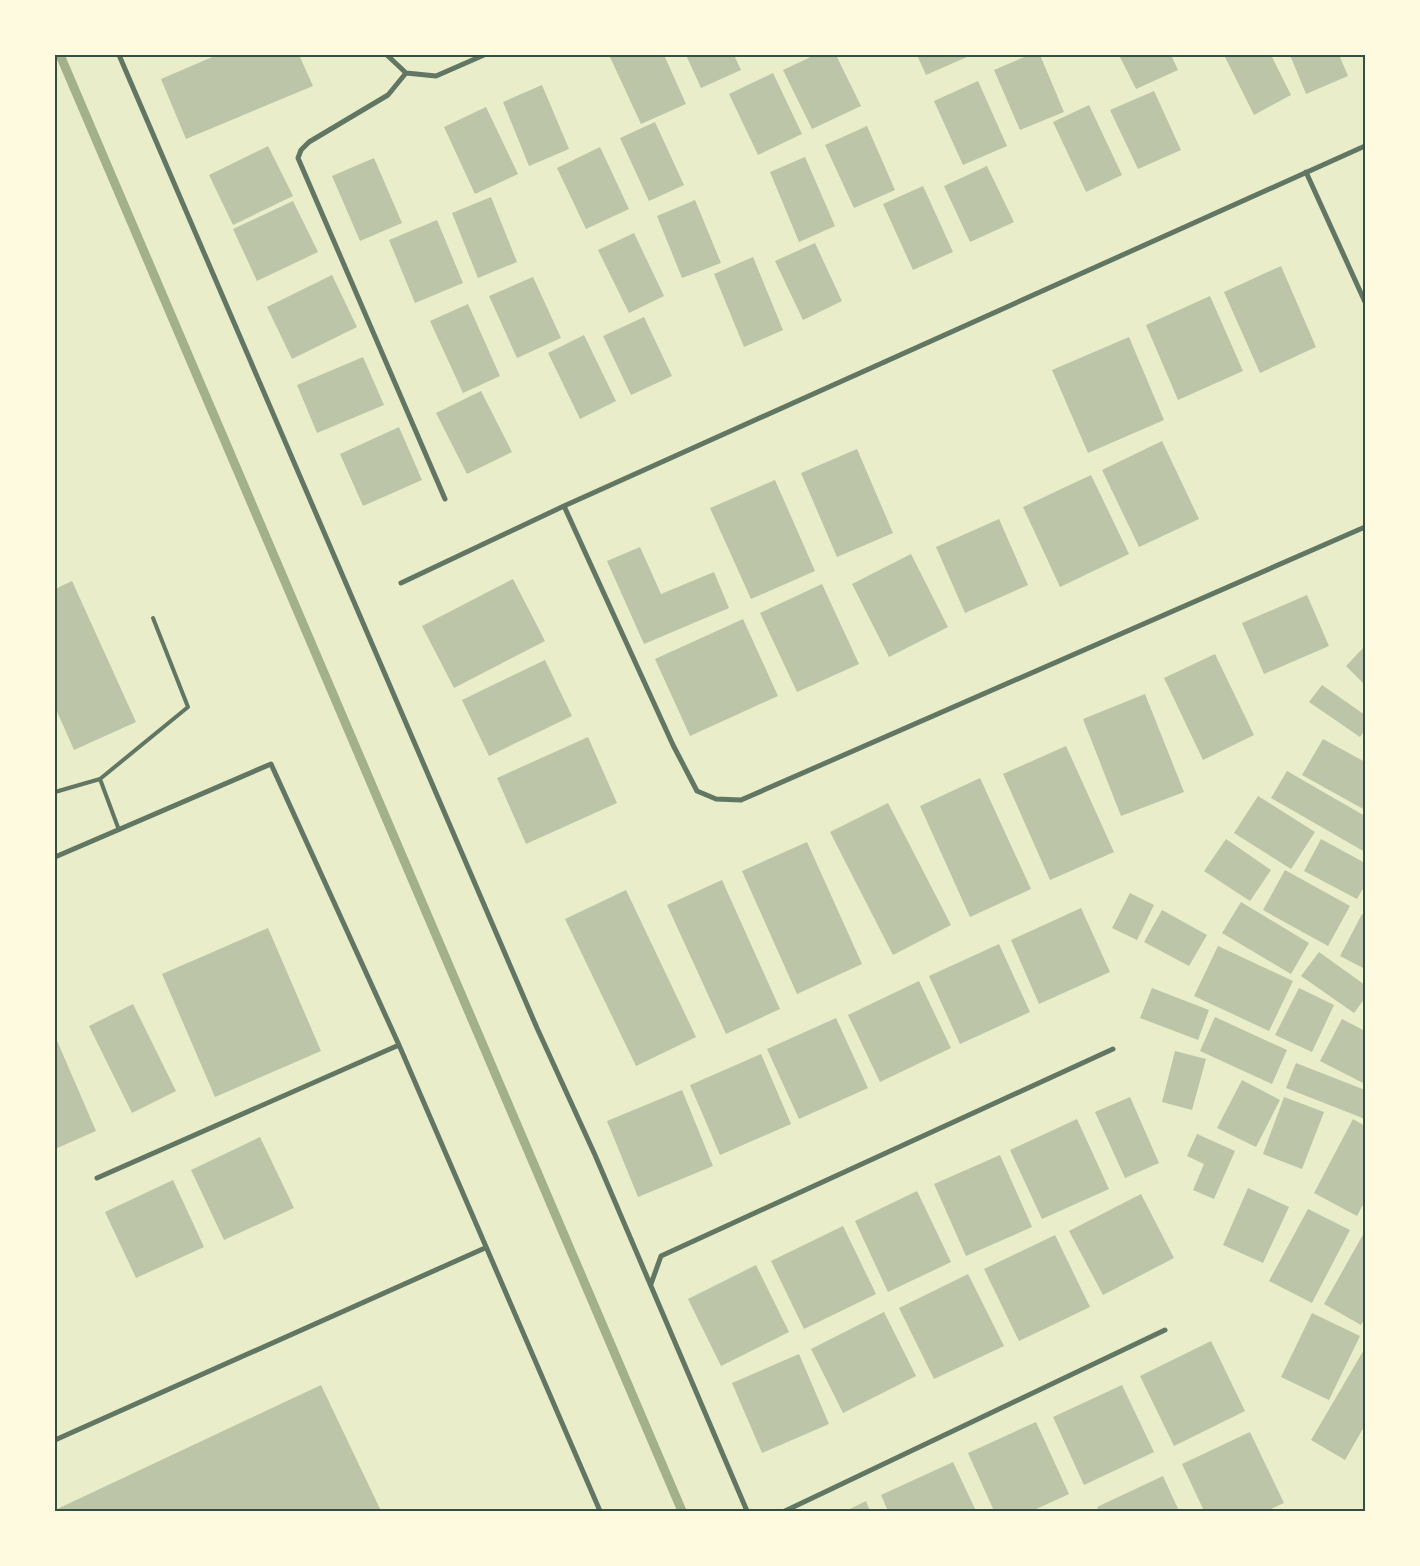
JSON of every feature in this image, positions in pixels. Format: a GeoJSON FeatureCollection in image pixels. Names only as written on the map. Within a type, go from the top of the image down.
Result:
{"type":"FeatureCollection","features":[{"type":"Feature","properties":{"kind":"street"},"geometry":{"type":"LineString","coordinates":[[119,55],[533,1019],[595,1155],[747,1511]]}},
{"type":"Feature","properties":{"kind":"street"},"geometry":{"type":"LineString","coordinates":[[387,55],[406,73],[436,76],[484,55]]}},
{"type":"Feature","properties":{"kind":"street"},"geometry":{"type":"LineString","coordinates":[[406,73],[388,95],[309,142],[301,150],[298,158],[445,499]]}},
{"type":"Feature","properties":{"kind":"street"},"geometry":{"type":"LineString","coordinates":[[401,583],[564,506],[1365,146]]}},
{"type":"Feature","properties":{"kind":"street"},"geometry":{"type":"LineString","coordinates":[[1306,172],[1365,302]]}},
{"type":"Feature","properties":{"kind":"street"},"geometry":{"type":"LineString","coordinates":[[564,506],[673,744],[697,791],[716,799],[741,800],[1365,527]]}},
{"type":"Feature","properties":{"kind":"street"},"geometry":{"type":"LineString","coordinates":[[55,857],[271,764],[399,1045],[600,1511]]}},
{"type":"Feature","properties":{"kind":"street"},"geometry":{"type":"LineString","coordinates":[[97,1178],[399,1045]]}},
{"type":"Feature","properties":{"kind":"street"},"geometry":{"type":"LineString","coordinates":[[650,1285],[661,1256],[1113,1049]]}},
{"type":"Feature","properties":{"kind":"street"},"geometry":{"type":"LineString","coordinates":[[55,1440],[485,1248]]}},
{"type":"Feature","properties":{"kind":"street"},"geometry":{"type":"LineString","coordinates":[[785,1511],[1165,1330]]}},
{"type":"Feature","properties":{"kind":"lane"},"geometry":{"type":"LineString","coordinates":[[55,792],[100,779],[188,707],[153,618]]}},
{"type":"Feature","properties":{"kind":"lane"},"geometry":{"type":"LineString","coordinates":[[100,779],[119,830]]}},
{"type":"Feature","properties":{"kind":"building"},"geometry":{"type":"Polygon","coordinates":[[[217,55],[299,55],[313,86],[186,139],[161,79],[217,55]]]}},
{"type":"Feature","properties":{"kind":"building"},"geometry":{"type":"Polygon","coordinates":[[[609,55],[664,55],[686,104],[641,124],[609,55]]]}},
{"type":"Feature","properties":{"kind":"building"},"geometry":{"type":"Polygon","coordinates":[[[686,55],[734,55],[741,70],[701,88],[686,55]]]}},
{"type":"Feature","properties":{"kind":"building"},"geometry":{"type":"Polygon","coordinates":[[[815,55],[836,55],[861,106],[812,129],[783,70],[815,55]]]}},
{"type":"Feature","properties":{"kind":"building"},"geometry":{"type":"Polygon","coordinates":[[[917,55],[966,55],[967,57],[926,75],[917,55]]]}},
{"type":"Feature","properties":{"kind":"building"},"geometry":{"type":"Polygon","coordinates":[[[1029,55],[1040,55],[1064,112],[1020,130],[994,70],[1029,55]]]}},
{"type":"Feature","properties":{"kind":"building"},"geometry":{"type":"Polygon","coordinates":[[[1119,55],[1171,55],[1178,70],[1136,89],[1119,55]]]}},
{"type":"Feature","properties":{"kind":"building"},"geometry":{"type":"Polygon","coordinates":[[[1224,55],[1271,55],[1291,95],[1254,115],[1224,55]]]}},
{"type":"Feature","properties":{"kind":"building"},"geometry":{"type":"Polygon","coordinates":[[[1290,55],[1339,55],[1348,76],[1306,94],[1290,55]]]}},
{"type":"Feature","properties":{"kind":"building"},"geometry":{"type":"Polygon","coordinates":[[[773,73],[802,134],[758,155],[729,94],[773,73]]]}},
{"type":"Feature","properties":{"kind":"building"},"geometry":{"type":"Polygon","coordinates":[[[978,81],[1007,146],[963,165],[934,101],[978,81]]]}},
{"type":"Feature","properties":{"kind":"building"},"geometry":{"type":"Polygon","coordinates":[[[542,85],[569,149],[529,166],[503,102],[542,85]]]}},
{"type":"Feature","properties":{"kind":"building"},"geometry":{"type":"Polygon","coordinates":[[[1154,91],[1181,150],[1138,169],[1110,110],[1154,91]]]}},
{"type":"Feature","properties":{"kind":"building"},"geometry":{"type":"Polygon","coordinates":[[[1089,105],[1122,175],[1086,192],[1053,122],[1089,105]]]}},
{"type":"Feature","properties":{"kind":"building"},"geometry":{"type":"Polygon","coordinates":[[[486,107],[518,174],[475,194],[444,127],[486,107]]]}},
{"type":"Feature","properties":{"kind":"building"},"geometry":{"type":"Polygon","coordinates":[[[655,122],[684,185],[649,201],[620,138],[655,122]]]}},
{"type":"Feature","properties":{"kind":"building"},"geometry":{"type":"Polygon","coordinates":[[[867,126],[895,190],[854,208],[825,145],[867,126]]]}},
{"type":"Feature","properties":{"kind":"building"},"geometry":{"type":"Polygon","coordinates":[[[268,146],[293,196],[233,225],[209,175],[268,146]]]}},
{"type":"Feature","properties":{"kind":"building"},"geometry":{"type":"Polygon","coordinates":[[[600,147],[629,209],[586,229],[557,168],[600,147]]]}},
{"type":"Feature","properties":{"kind":"building"},"geometry":{"type":"Polygon","coordinates":[[[805,157],[835,226],[799,242],[770,172],[805,157]]]}},
{"type":"Feature","properties":{"kind":"building"},"geometry":{"type":"Polygon","coordinates":[[[374,158],[402,223],[360,241],[332,176],[374,158]]]}},
{"type":"Feature","properties":{"kind":"building"},"geometry":{"type":"Polygon","coordinates":[[[987,166],[1014,222],[970,242],[944,186],[987,166]]]}},
{"type":"Feature","properties":{"kind":"building"},"geometry":{"type":"Polygon","coordinates":[[[923,186],[953,252],[913,270],[883,204],[923,186]]]}},
{"type":"Feature","properties":{"kind":"building"},"geometry":{"type":"Polygon","coordinates":[[[491,197],[517,262],[478,278],[452,213],[491,197]]]}},
{"type":"Feature","properties":{"kind":"building"},"geometry":{"type":"Polygon","coordinates":[[[695,200],[721,263],[682,278],[657,216],[695,200]]]}},
{"type":"Feature","properties":{"kind":"building"},"geometry":{"type":"Polygon","coordinates":[[[293,201],[318,252],[257,281],[233,229],[293,201]]]}},
{"type":"Feature","properties":{"kind":"building"},"geometry":{"type":"Polygon","coordinates":[[[437,220],[463,283],[415,303],[389,240],[437,220]]]}},
{"type":"Feature","properties":{"kind":"building"},"geometry":{"type":"Polygon","coordinates":[[[634,233],[664,296],[629,313],[598,250],[634,233]]]}},
{"type":"Feature","properties":{"kind":"building"},"geometry":{"type":"Polygon","coordinates":[[[815,243],[842,301],[803,320],[775,261],[815,243]]]}},
{"type":"Feature","properties":{"kind":"building"},"geometry":{"type":"Polygon","coordinates":[[[753,257],[783,330],[744,347],[714,274],[753,257]]]}},
{"type":"Feature","properties":{"kind":"building"},"geometry":{"type":"Polygon","coordinates":[[[1281,266],[1316,347],[1260,373],[1224,292],[1281,266]]]}},
{"type":"Feature","properties":{"kind":"building"},"geometry":{"type":"Polygon","coordinates":[[[332,275],[357,327],[292,359],[267,307],[332,275]]]}},
{"type":"Feature","properties":{"kind":"building"},"geometry":{"type":"Polygon","coordinates":[[[533,277],[561,338],[517,358],[489,296],[533,277]]]}},
{"type":"Feature","properties":{"kind":"building"},"geometry":{"type":"Polygon","coordinates":[[[1210,296],[1243,371],[1178,400],[1146,325],[1210,296]]]}},
{"type":"Feature","properties":{"kind":"building"},"geometry":{"type":"Polygon","coordinates":[[[468,304],[500,376],[463,393],[430,321],[468,304]]]}},
{"type":"Feature","properties":{"kind":"building"},"geometry":{"type":"Polygon","coordinates":[[[644,317],[672,376],[631,395],[603,336],[644,317]]]}},
{"type":"Feature","properties":{"kind":"building"},"geometry":{"type":"Polygon","coordinates":[[[584,335],[616,401],[580,419],[548,353],[584,335]]]}},
{"type":"Feature","properties":{"kind":"building"},"geometry":{"type":"Polygon","coordinates":[[[1129,337],[1164,420],[1088,453],[1052,370],[1129,337]]]}},
{"type":"Feature","properties":{"kind":"building"},"geometry":{"type":"Polygon","coordinates":[[[363,357],[384,405],[317,433],[297,385],[363,357]]]}},
{"type":"Feature","properties":{"kind":"building"},"geometry":{"type":"Polygon","coordinates":[[[481,391],[512,452],[467,474],[436,413],[481,391]]]}},
{"type":"Feature","properties":{"kind":"building"},"geometry":{"type":"Polygon","coordinates":[[[399,427],[422,480],[363,506],[340,454],[399,427]]]}},
{"type":"Feature","properties":{"kind":"building"},"geometry":{"type":"Polygon","coordinates":[[[1162,441],[1199,519],[1139,547],[1102,470],[1162,441]]]}},
{"type":"Feature","properties":{"kind":"building"},"geometry":{"type":"Polygon","coordinates":[[[857,449],[893,533],[837,557],[801,473],[857,449]]]}},
{"type":"Feature","properties":{"kind":"building"},"geometry":{"type":"Polygon","coordinates":[[[1091,475],[1129,554],[1060,587],[1023,507],[1091,475]]]}},
{"type":"Feature","properties":{"kind":"building"},"geometry":{"type":"Polygon","coordinates":[[[775,480],[815,571],[751,599],[710,508],[775,480]]]}},
{"type":"Feature","properties":{"kind":"building"},"geometry":{"type":"Polygon","coordinates":[[[999,519],[1028,585],[965,613],[936,547],[999,519]]]}},
{"type":"Feature","properties":{"kind":"building"},"geometry":{"type":"Polygon","coordinates":[[[640,547],[661,594],[714,572],[729,608],[644,644],[607,561],[640,547]]]}},
{"type":"Feature","properties":{"kind":"building"},"geometry":{"type":"Polygon","coordinates":[[[911,554],[948,627],[889,657],[852,584],[911,554]]]}},
{"type":"Feature","properties":{"kind":"building"},"geometry":{"type":"Polygon","coordinates":[[[513,579],[545,641],[454,688],[422,626],[513,579]]]}},
{"type":"Feature","properties":{"kind":"building"},"geometry":{"type":"Polygon","coordinates":[[[72,581],[136,722],[74,750],[55,707],[55,589],[72,581]]]}},
{"type":"Feature","properties":{"kind":"building"},"geometry":{"type":"Polygon","coordinates":[[[822,584],[859,664],[797,692],[760,613],[822,584]]]}},
{"type":"Feature","properties":{"kind":"building"},"geometry":{"type":"Polygon","coordinates":[[[1307,595],[1329,646],[1264,674],[1242,623],[1307,595]]]}},
{"type":"Feature","properties":{"kind":"building"},"geometry":{"type":"Polygon","coordinates":[[[743,619],[778,696],[690,736],[655,659],[743,619]]]}},
{"type":"Feature","properties":{"kind":"building"},"geometry":{"type":"Polygon","coordinates":[[[1365,646],[1365,685],[1346,666],[1365,646]]]}},
{"type":"Feature","properties":{"kind":"building"},"geometry":{"type":"Polygon","coordinates":[[[1215,654],[1254,735],[1203,760],[1164,678],[1215,654]]]}},
{"type":"Feature","properties":{"kind":"building"},"geometry":{"type":"Polygon","coordinates":[[[545,660],[572,716],[489,756],[462,700],[545,660]]]}},
{"type":"Feature","properties":{"kind":"building"},"geometry":{"type":"Polygon","coordinates":[[[1322,685],[1365,715],[1365,730],[1360,737],[1309,702],[1322,685]]]}},
{"type":"Feature","properties":{"kind":"building"},"geometry":{"type":"Polygon","coordinates":[[[1145,694],[1184,792],[1121,816],[1083,719],[1145,694]]]}},
{"type":"Feature","properties":{"kind":"building"},"geometry":{"type":"Polygon","coordinates":[[[588,737],[617,803],[526,844],[497,778],[588,737]]]}},
{"type":"Feature","properties":{"kind":"building"},"geometry":{"type":"Polygon","coordinates":[[[1323,739],[1365,762],[1365,810],[1302,775],[1323,739]]]}},
{"type":"Feature","properties":{"kind":"building"},"geometry":{"type":"Polygon","coordinates":[[[1066,746],[1114,852],[1050,880],[1003,774],[1066,746]]]}},
{"type":"Feature","properties":{"kind":"building"},"geometry":{"type":"Polygon","coordinates":[[[1287,771],[1365,816],[1365,852],[1271,798],[1287,771]]]}},
{"type":"Feature","properties":{"kind":"building"},"geometry":{"type":"Polygon","coordinates":[[[980,778],[1031,889],[970,917],[920,806],[980,778]]]}},
{"type":"Feature","properties":{"kind":"building"},"geometry":{"type":"Polygon","coordinates":[[[1258,796],[1315,832],[1291,869],[1234,833],[1258,796]]]}},
{"type":"Feature","properties":{"kind":"building"},"geometry":{"type":"Polygon","coordinates":[[[888,803],[951,925],[893,955],[830,832],[888,803]]]}},
{"type":"Feature","properties":{"kind":"building"},"geometry":{"type":"Polygon","coordinates":[[[1226,839],[1271,870],[1250,901],[1204,871],[1226,839]]]}},
{"type":"Feature","properties":{"kind":"building"},"geometry":{"type":"Polygon","coordinates":[[[1321,839],[1365,863],[1365,885],[1357,899],[1304,871],[1321,839]]]}},
{"type":"Feature","properties":{"kind":"building"},"geometry":{"type":"Polygon","coordinates":[[[807,842],[862,964],[797,994],[742,871],[807,842]]]}},
{"type":"Feature","properties":{"kind":"building"},"geometry":{"type":"Polygon","coordinates":[[[1285,870],[1350,906],[1328,946],[1263,910],[1285,870]]]}},
{"type":"Feature","properties":{"kind":"building"},"geometry":{"type":"Polygon","coordinates":[[[722,880],[780,1009],[726,1034],[667,905],[722,880]]]}},
{"type":"Feature","properties":{"kind":"building"},"geometry":{"type":"Polygon","coordinates":[[[626,890],[696,1037],[636,1066],[565,919],[626,890]]]}},
{"type":"Feature","properties":{"kind":"building"},"geometry":{"type":"Polygon","coordinates":[[[1130,893],[1154,905],[1137,940],[1112,928],[1130,893]]]}},
{"type":"Feature","properties":{"kind":"building"},"geometry":{"type":"Polygon","coordinates":[[[1241,902],[1309,943],[1291,974],[1222,933],[1241,902]]]}},
{"type":"Feature","properties":{"kind":"building"},"geometry":{"type":"Polygon","coordinates":[[[1081,908],[1110,972],[1039,1004],[1011,940],[1081,908]]]}},
{"type":"Feature","properties":{"kind":"building"},"geometry":{"type":"Polygon","coordinates":[[[1162,910],[1207,935],[1189,966],[1144,942],[1162,910]]]}},
{"type":"Feature","properties":{"kind":"building"},"geometry":{"type":"Polygon","coordinates":[[[1362,914],[1365,916],[1365,969],[1340,956],[1362,914]]]}},
{"type":"Feature","properties":{"kind":"building"},"geometry":{"type":"Polygon","coordinates":[[[268,928],[321,1051],[215,1097],[162,974],[268,928]]]}},
{"type":"Feature","properties":{"kind":"building"},"geometry":{"type":"Polygon","coordinates":[[[999,944],[1030,1012],[960,1044],[929,976],[999,944]]]}},
{"type":"Feature","properties":{"kind":"building"},"geometry":{"type":"Polygon","coordinates":[[[1218,946],[1293,981],[1269,1031],[1194,996],[1218,946]]]}},
{"type":"Feature","properties":{"kind":"building"},"geometry":{"type":"Polygon","coordinates":[[[1319,952],[1365,985],[1365,998],[1354,1013],[1301,976],[1319,952]]]}},
{"type":"Feature","properties":{"kind":"building"},"geometry":{"type":"Polygon","coordinates":[[[919,981],[951,1048],[880,1082],[848,1015],[919,981]]]}},
{"type":"Feature","properties":{"kind":"building"},"geometry":{"type":"Polygon","coordinates":[[[1152,988],[1209,1010],[1198,1040],[1140,1018],[1152,988]]]}},
{"type":"Feature","properties":{"kind":"building"},"geometry":{"type":"Polygon","coordinates":[[[1299,988],[1334,1005],[1312,1052],[1275,1035],[1299,988]]]}},
{"type":"Feature","properties":{"kind":"building"},"geometry":{"type":"Polygon","coordinates":[[[133,1004],[176,1091],[132,1113],[89,1026],[133,1004]]]}},
{"type":"Feature","properties":{"kind":"building"},"geometry":{"type":"Polygon","coordinates":[[[1215,1017],[1287,1050],[1272,1084],[1200,1051],[1215,1017]]]}},
{"type":"Feature","properties":{"kind":"building"},"geometry":{"type":"Polygon","coordinates":[[[836,1018],[868,1088],[799,1119],[767,1049],[836,1018]]]}},
{"type":"Feature","properties":{"kind":"building"},"geometry":{"type":"Polygon","coordinates":[[[1342,1019],[1365,1031],[1365,1084],[1320,1061],[1342,1019]]]}},
{"type":"Feature","properties":{"kind":"building"},"geometry":{"type":"Polygon","coordinates":[[[55,1036],[96,1131],[55,1149],[55,1036]]]}},
{"type":"Feature","properties":{"kind":"building"},"geometry":{"type":"Polygon","coordinates":[[[1175,1051],[1206,1059],[1192,1110],[1162,1102],[1175,1051]]]}},
{"type":"Feature","properties":{"kind":"building"},"geometry":{"type":"Polygon","coordinates":[[[761,1054],[791,1124],[720,1155],[690,1085],[761,1054]]]}},
{"type":"Feature","properties":{"kind":"building"},"geometry":{"type":"Polygon","coordinates":[[[1296,1063],[1365,1090],[1365,1119],[1286,1088],[1296,1063]]]}},
{"type":"Feature","properties":{"kind":"building"},"geometry":{"type":"Polygon","coordinates":[[[1242,1080],[1280,1100],[1256,1147],[1217,1128],[1242,1080]]]}},
{"type":"Feature","properties":{"kind":"building"},"geometry":{"type":"Polygon","coordinates":[[[682,1090],[713,1166],[638,1197],[607,1121],[682,1090]]]}},
{"type":"Feature","properties":{"kind":"building"},"geometry":{"type":"Polygon","coordinates":[[[1130,1097],[1159,1163],[1125,1178],[1095,1112],[1130,1097]]]}},
{"type":"Feature","properties":{"kind":"building"},"geometry":{"type":"Polygon","coordinates":[[[1284,1097],[1324,1112],[1302,1169],[1263,1154],[1284,1097]]]}},
{"type":"Feature","properties":{"kind":"building"},"geometry":{"type":"Polygon","coordinates":[[[1077,1119],[1109,1189],[1042,1219],[1010,1150],[1077,1119]]]}},
{"type":"Feature","properties":{"kind":"building"},"geometry":{"type":"Polygon","coordinates":[[[1353,1119],[1365,1126],[1365,1201],[1357,1216],[1314,1193],[1353,1119]]]}},
{"type":"Feature","properties":{"kind":"building"},"geometry":{"type":"Polygon","coordinates":[[[1197,1134],[1235,1151],[1214,1199],[1193,1190],[1204,1164],[1187,1156],[1197,1134]]]}},
{"type":"Feature","properties":{"kind":"building"},"geometry":{"type":"Polygon","coordinates":[[[260,1137],[294,1208],[224,1240],[191,1170],[260,1137]]]}},
{"type":"Feature","properties":{"kind":"building"},"geometry":{"type":"Polygon","coordinates":[[[1000,1155],[1032,1227],[966,1256],[934,1184],[1000,1155]]]}},
{"type":"Feature","properties":{"kind":"building"},"geometry":{"type":"Polygon","coordinates":[[[173,1180],[204,1247],[136,1278],[105,1212],[173,1180]]]}},
{"type":"Feature","properties":{"kind":"building"},"geometry":{"type":"Polygon","coordinates":[[[1248,1188],[1289,1207],[1263,1263],[1223,1245],[1248,1188]]]}},
{"type":"Feature","properties":{"kind":"building"},"geometry":{"type":"Polygon","coordinates":[[[917,1191],[951,1262],[888,1292],[855,1221],[917,1191]]]}},
{"type":"Feature","properties":{"kind":"building"},"geometry":{"type":"Polygon","coordinates":[[[1141,1194],[1174,1258],[1103,1295],[1069,1231],[1141,1194]]]}},
{"type":"Feature","properties":{"kind":"building"},"geometry":{"type":"Polygon","coordinates":[[[1308,1209],[1350,1230],[1312,1303],[1269,1281],[1308,1209]]]}},
{"type":"Feature","properties":{"kind":"building"},"geometry":{"type":"Polygon","coordinates":[[[843,1226],[876,1294],[804,1329],[771,1261],[843,1226]]]}},
{"type":"Feature","properties":{"kind":"building"},"geometry":{"type":"Polygon","coordinates":[[[1365,1231],[1365,1318],[1361,1325],[1324,1304],[1365,1231]]]}},
{"type":"Feature","properties":{"kind":"building"},"geometry":{"type":"Polygon","coordinates":[[[1055,1235],[1090,1307],[1019,1341],[984,1269],[1055,1235]]]}},
{"type":"Feature","properties":{"kind":"building"},"geometry":{"type":"Polygon","coordinates":[[[756,1265],[789,1332],[721,1366],[688,1299],[756,1265]]]}},
{"type":"Feature","properties":{"kind":"building"},"geometry":{"type":"Polygon","coordinates":[[[968,1274],[1004,1346],[934,1379],[899,1308],[968,1274]]]}},
{"type":"Feature","properties":{"kind":"building"},"geometry":{"type":"Polygon","coordinates":[[[884,1312],[916,1376],[843,1413],[811,1349],[884,1312]]]}},
{"type":"Feature","properties":{"kind":"building"},"geometry":{"type":"Polygon","coordinates":[[[1312,1313],[1360,1336],[1329,1400],[1281,1377],[1312,1313]]]}},
{"type":"Feature","properties":{"kind":"building"},"geometry":{"type":"Polygon","coordinates":[[[1211,1341],[1245,1411],[1174,1446],[1140,1376],[1211,1341]]]}},
{"type":"Feature","properties":{"kind":"building"},"geometry":{"type":"Polygon","coordinates":[[[1365,1348],[1365,1425],[1345,1460],[1311,1440],[1365,1348]]]}},
{"type":"Feature","properties":{"kind":"building"},"geometry":{"type":"Polygon","coordinates":[[[799,1354],[829,1424],[762,1453],[732,1383],[799,1354]]]}},
{"type":"Feature","properties":{"kind":"building"},"geometry":{"type":"Polygon","coordinates":[[[321,1385],[381,1511],[55,1511],[55,1510],[321,1385]]]}},
{"type":"Feature","properties":{"kind":"building"},"geometry":{"type":"Polygon","coordinates":[[[1122,1385],[1154,1452],[1084,1485],[1053,1417],[1122,1385]]]}},
{"type":"Feature","properties":{"kind":"building"},"geometry":{"type":"Polygon","coordinates":[[[1036,1422],[1069,1494],[1032,1511],[994,1511],[968,1453],[1036,1422]]]}},
{"type":"Feature","properties":{"kind":"building"},"geometry":{"type":"Polygon","coordinates":[[[1250,1432],[1284,1503],[1267,1511],[1204,1511],[1182,1464],[1250,1432]]]}},
{"type":"Feature","properties":{"kind":"building"},"geometry":{"type":"Polygon","coordinates":[[[953,1462],[976,1511],[888,1511],[881,1495],[953,1462]]]}},
{"type":"Feature","properties":{"kind":"building"},"geometry":{"type":"Polygon","coordinates":[[[1163,1476],[1179,1511],[1099,1511],[1097,1507],[1163,1476]]]}},
{"type":"Feature","properties":{"kind":"building"},"geometry":{"type":"Polygon","coordinates":[[[866,1501],[870,1511],[846,1511],[866,1501]]]}},
{"type":"Feature","properties":{"kind":"waterway"},"geometry":{"type":"LineString","coordinates":[[60,55],[682,1511]]}}]}
